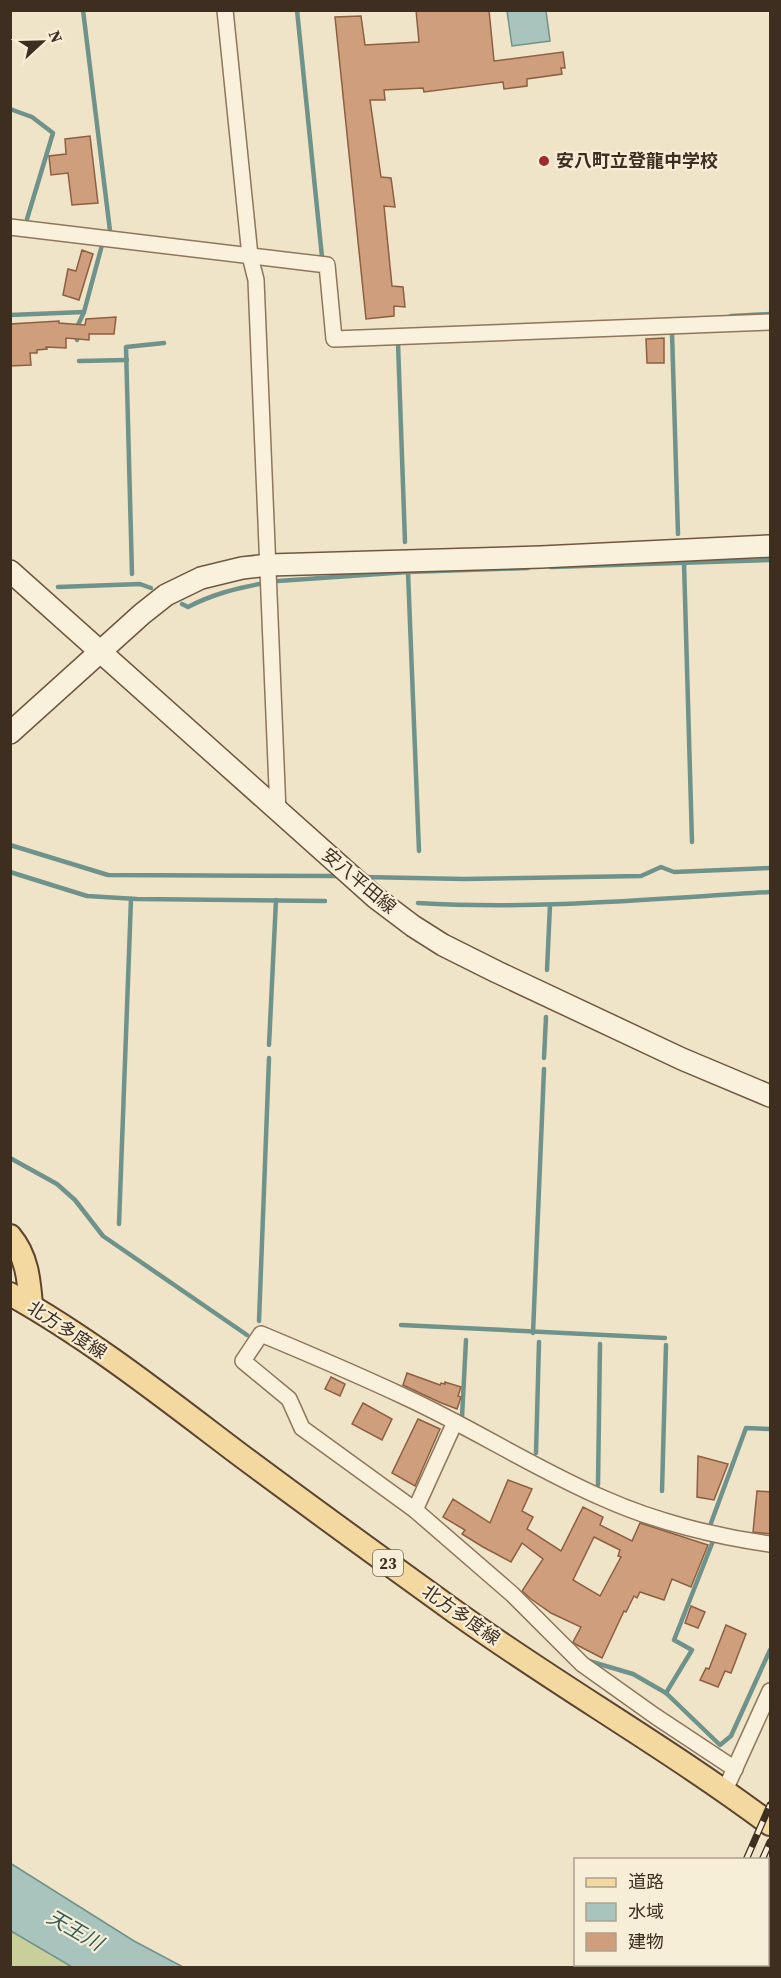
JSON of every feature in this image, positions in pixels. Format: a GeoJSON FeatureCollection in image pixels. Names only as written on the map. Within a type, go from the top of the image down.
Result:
{"type":"FeatureCollection","features":[{"type":"Feature","properties":{"kind":"main road"},"geometry":{"type":"LineString","coordinates":[[10,733],[142,614],[166,596],[201,578],[242,568],[269,565],[530,557],[771,546]]}},
{"type":"Feature","properties":{"kind":"main road","name":"安八平田線"},"geometry":{"type":"LineString","coordinates":[[10,571],[278,812],[376,898],[413,926],[443,945],[497,972],[682,1059],[771,1096]]}},
{"type":"Feature","properties":{"kind":"main road"},"geometry":{"type":"LineString","coordinates":[[10,1236],[15,1241],[27,1267],[31,1305]]}},
{"type":"Feature","properties":{"kind":"main road","name":"北方多度線"},"geometry":{"type":"LineString","coordinates":[[10,1294],[31,1305],[133,1373],[239,1454],[456,1612],[541,1671],[725,1790],[771,1824]]}},
{"type":"Feature","properties":{"kind":"street"},"geometry":{"type":"LineString","coordinates":[[225,10],[250,256],[256,280],[278,812]]}},
{"type":"Feature","properties":{"kind":"street"},"geometry":{"type":"LineString","coordinates":[[10,227],[327,265],[334,339],[771,322]]}},
{"type":"Feature","properties":{"kind":"street"},"geometry":{"type":"LineString","coordinates":[[735,1769],[582,1664],[512,1594],[415,1510],[302,1428],[289,1399],[243,1360],[261,1334],[337,1364],[605,1500],[736,1540],[771,1544]]}},
{"type":"Feature","properties":{"kind":"street"},"geometry":{"type":"LineString","coordinates":[[415,1510],[455,1422]]}},
{"type":"Feature","properties":{"kind":"street"},"geometry":{"type":"LineString","coordinates":[[725,1790],[771,1691]]}},
{"type":"Feature","properties":{"kind":"green space"},"geometry":{"type":"Polygon","coordinates":[[[11,1931],[72,1967],[11,1967],[11,1931]]]}},
{"type":"Feature","properties":{"kind":"water"},"geometry":{"type":"Polygon","coordinates":[[[507,11],[546,11],[550,41],[512,46],[507,11]]]}},
{"type":"Feature","properties":{"kind":"water","name":"天王川"},"geometry":{"type":"Polygon","coordinates":[[[10,1863],[134,1941],[183,1967],[72,1967],[11,1931],[10,1863]]]}},
{"type":"Feature","properties":{"kind":"building"},"geometry":{"type":"Polygon","coordinates":[[[416,10],[489,10],[494,61],[563,52],[565,68],[561,68],[562,74],[527,79],[527,86],[504,89],[503,82],[424,92],[423,88],[384,90],[385,100],[370,100],[381,177],[391,178],[395,207],[384,206],[392,286],[403,287],[405,307],[394,306],[394,316],[366,319],[335,17],[361,16],[365,45],[419,42],[416,10]]]}},
{"type":"Feature","properties":{"kind":"building"},"geometry":{"type":"Polygon","coordinates":[[[90,136],[98,203],[72,205],[68,173],[51,175],[49,156],[66,154],[65,139],[90,136]]]}},
{"type":"Feature","properties":{"kind":"building"},"geometry":{"type":"Polygon","coordinates":[[[82,250],[93,254],[79,300],[63,295],[68,269],[76,271],[82,250]]]}},
{"type":"Feature","properties":{"kind":"building"},"geometry":{"type":"Polygon","coordinates":[[[116,317],[114,334],[89,334],[89,340],[66,338],[66,348],[46,347],[47,349],[37,350],[37,353],[30,353],[31,365],[10,366],[10,324],[59,321],[59,323],[85,325],[86,319],[116,317]]]}},
{"type":"Feature","properties":{"kind":"building"},"geometry":{"type":"Polygon","coordinates":[[[664,338],[664,363],[647,363],[646,339],[664,338]]]}},
{"type":"Feature","properties":{"kind":"building"},"geometry":{"type":"Polygon","coordinates":[[[407,1373],[440,1385],[445,1382],[461,1387],[457,1409],[403,1385],[407,1373]]]}},
{"type":"Feature","properties":{"kind":"building"},"geometry":{"type":"Polygon","coordinates":[[[331,1377],[345,1384],[340,1396],[325,1389],[331,1377]]]}},
{"type":"Feature","properties":{"kind":"building"},"geometry":{"type":"Polygon","coordinates":[[[363,1403],[392,1419],[382,1440],[352,1424],[363,1403]]]}},
{"type":"Feature","properties":{"kind":"building"},"geometry":{"type":"Polygon","coordinates":[[[418,1419],[440,1429],[415,1486],[392,1473],[418,1419]]]}},
{"type":"Feature","properties":{"kind":"building"},"geometry":{"type":"Polygon","coordinates":[[[698,1456],[728,1464],[714,1500],[697,1497],[698,1456]]]}},
{"type":"Feature","properties":{"kind":"building"},"geometry":{"type":"Polygon","coordinates":[[[508,1480],[532,1489],[522,1511],[533,1517],[527,1529],[561,1551],[583,1507],[603,1517],[600,1525],[632,1541],[640,1523],[708,1545],[691,1587],[672,1579],[664,1600],[640,1592],[637,1598],[634,1596],[626,1612],[624,1611],[602,1658],[573,1642],[581,1627],[551,1613],[522,1591],[543,1559],[522,1543],[511,1562],[462,1534],[465,1530],[443,1517],[453,1499],[490,1523],[508,1480]],[[594,1537],[573,1580],[600,1596],[621,1557],[618,1556],[620,1550],[594,1537]]]}},
{"type":"Feature","properties":{"kind":"building"},"geometry":{"type":"Polygon","coordinates":[[[757,1491],[771,1492],[771,1534],[753,1532],[757,1491]]]}},
{"type":"Feature","properties":{"kind":"building"},"geometry":{"type":"Polygon","coordinates":[[[691,1606],[705,1612],[698,1628],[685,1623],[691,1606]]]}},
{"type":"Feature","properties":{"kind":"building"},"geometry":{"type":"Polygon","coordinates":[[[726,1625],[746,1634],[731,1673],[725,1671],[718,1687],[700,1680],[706,1668],[709,1669],[726,1625]]]}},
{"type":"Feature","properties":{"kind":"waterway"},"geometry":{"type":"LineString","coordinates":[[83,10],[110,231]]}},
{"type":"Feature","properties":{"kind":"waterway"},"geometry":{"type":"LineString","coordinates":[[297,10],[322,257]]}},
{"type":"Feature","properties":{"kind":"waterway"},"geometry":{"type":"LineString","coordinates":[[10,109],[32,117],[53,133],[27,219]]}},
{"type":"Feature","properties":{"kind":"waterway"},"geometry":{"type":"LineString","coordinates":[[77,340],[78,325],[84,312],[102,245]]}},
{"type":"Feature","properties":{"kind":"waterway"},"geometry":{"type":"LineString","coordinates":[[10,315],[84,312]]}},
{"type":"Feature","properties":{"kind":"waterway"},"geometry":{"type":"LineString","coordinates":[[731,316],[770,314]]}},
{"type":"Feature","properties":{"kind":"waterway"},"geometry":{"type":"LineString","coordinates":[[672,332],[678,534]]}},
{"type":"Feature","properties":{"kind":"waterway"},"geometry":{"type":"LineString","coordinates":[[132,574],[126,347],[164,343]]}},
{"type":"Feature","properties":{"kind":"waterway"},"geometry":{"type":"LineString","coordinates":[[398,343],[405,542]]}},
{"type":"Feature","properties":{"kind":"waterway"},"geometry":{"type":"LineString","coordinates":[[79,361],[127,360]]}},
{"type":"Feature","properties":{"kind":"waterway"},"geometry":{"type":"LineString","coordinates":[[551,567],[770,560]]}},
{"type":"Feature","properties":{"kind":"waterway"},"geometry":{"type":"LineString","coordinates":[[684,563],[692,842]]}},
{"type":"Feature","properties":{"kind":"waterway"},"geometry":{"type":"LineString","coordinates":[[278,581],[408,572],[528,568]]}},
{"type":"Feature","properties":{"kind":"waterway"},"geometry":{"type":"LineString","coordinates":[[408,572],[419,851]]}},
{"type":"Feature","properties":{"kind":"waterway"},"geometry":{"type":"LineString","coordinates":[[182,604],[188,607],[225,592],[265,583]]}},
{"type":"Feature","properties":{"kind":"waterway"},"geometry":{"type":"LineString","coordinates":[[58,587],[140,584],[151,588]]}},
{"type":"Feature","properties":{"kind":"waterway"},"geometry":{"type":"LineString","coordinates":[[10,845],[108,875],[339,876]]}},
{"type":"Feature","properties":{"kind":"waterway"},"geometry":{"type":"LineString","coordinates":[[363,877],[464,879],[641,876],[661,867],[674,872],[770,868]]}},
{"type":"Feature","properties":{"kind":"waterway"},"geometry":{"type":"LineString","coordinates":[[10,872],[87,896],[137,899],[325,901]]}},
{"type":"Feature","properties":{"kind":"waterway"},"geometry":{"type":"LineString","coordinates":[[418,903],[550,904],[770,892]]}},
{"type":"Feature","properties":{"kind":"waterway"},"geometry":{"type":"LineString","coordinates":[[119,1224],[131,899]]}},
{"type":"Feature","properties":{"kind":"waterway"},"geometry":{"type":"LineString","coordinates":[[269,1045],[276,900]]}},
{"type":"Feature","properties":{"kind":"waterway"},"geometry":{"type":"LineString","coordinates":[[547,970],[550,905]]}},
{"type":"Feature","properties":{"kind":"waterway"},"geometry":{"type":"LineString","coordinates":[[544,1058],[546,1017]]}},
{"type":"Feature","properties":{"kind":"waterway"},"geometry":{"type":"LineString","coordinates":[[259,1321],[269,1058]]}},
{"type":"Feature","properties":{"kind":"waterway"},"geometry":{"type":"LineString","coordinates":[[533,1333],[544,1069]]}},
{"type":"Feature","properties":{"kind":"waterway"},"geometry":{"type":"LineString","coordinates":[[10,1158],[57,1184],[75,1200],[103,1236],[247,1335]]}},
{"type":"Feature","properties":{"kind":"waterway"},"geometry":{"type":"LineString","coordinates":[[401,1325],[665,1338]]}},
{"type":"Feature","properties":{"kind":"waterway"},"geometry":{"type":"LineString","coordinates":[[462,1417],[466,1340]]}},
{"type":"Feature","properties":{"kind":"waterway"},"geometry":{"type":"LineString","coordinates":[[536,1453],[539,1342]]}},
{"type":"Feature","properties":{"kind":"waterway"},"geometry":{"type":"LineString","coordinates":[[598,1485],[600,1344]]}},
{"type":"Feature","properties":{"kind":"waterway"},"geometry":{"type":"LineString","coordinates":[[662,1491],[666,1345]]}},
{"type":"Feature","properties":{"kind":"waterway"},"geometry":{"type":"LineString","coordinates":[[711,1523],[746,1428],[770,1429]]}},
{"type":"Feature","properties":{"kind":"waterway"},"geometry":{"type":"LineString","coordinates":[[713,1541],[674,1640],[692,1650],[666,1693],[720,1745],[731,1736],[770,1650]]}},
{"type":"Feature","properties":{"kind":"waterway"},"geometry":{"type":"LineString","coordinates":[[589,1661],[633,1674],[666,1693]]}},
{"type":"Feature","properties":{"kind":"railway"},"geometry":{"type":"LineString","coordinates":[[747,1858],[770,1805]]}},
{"type":"Feature","properties":{"kind":"railway"},"geometry":{"type":"LineString","coordinates":[[763,1858],[770,1842]]}},
{"type":"Feature","properties":{"kind":"place","name":"安八町立登龍中学校"},"geometry":{"type":"Point","coordinates":[544,161]}}]}
